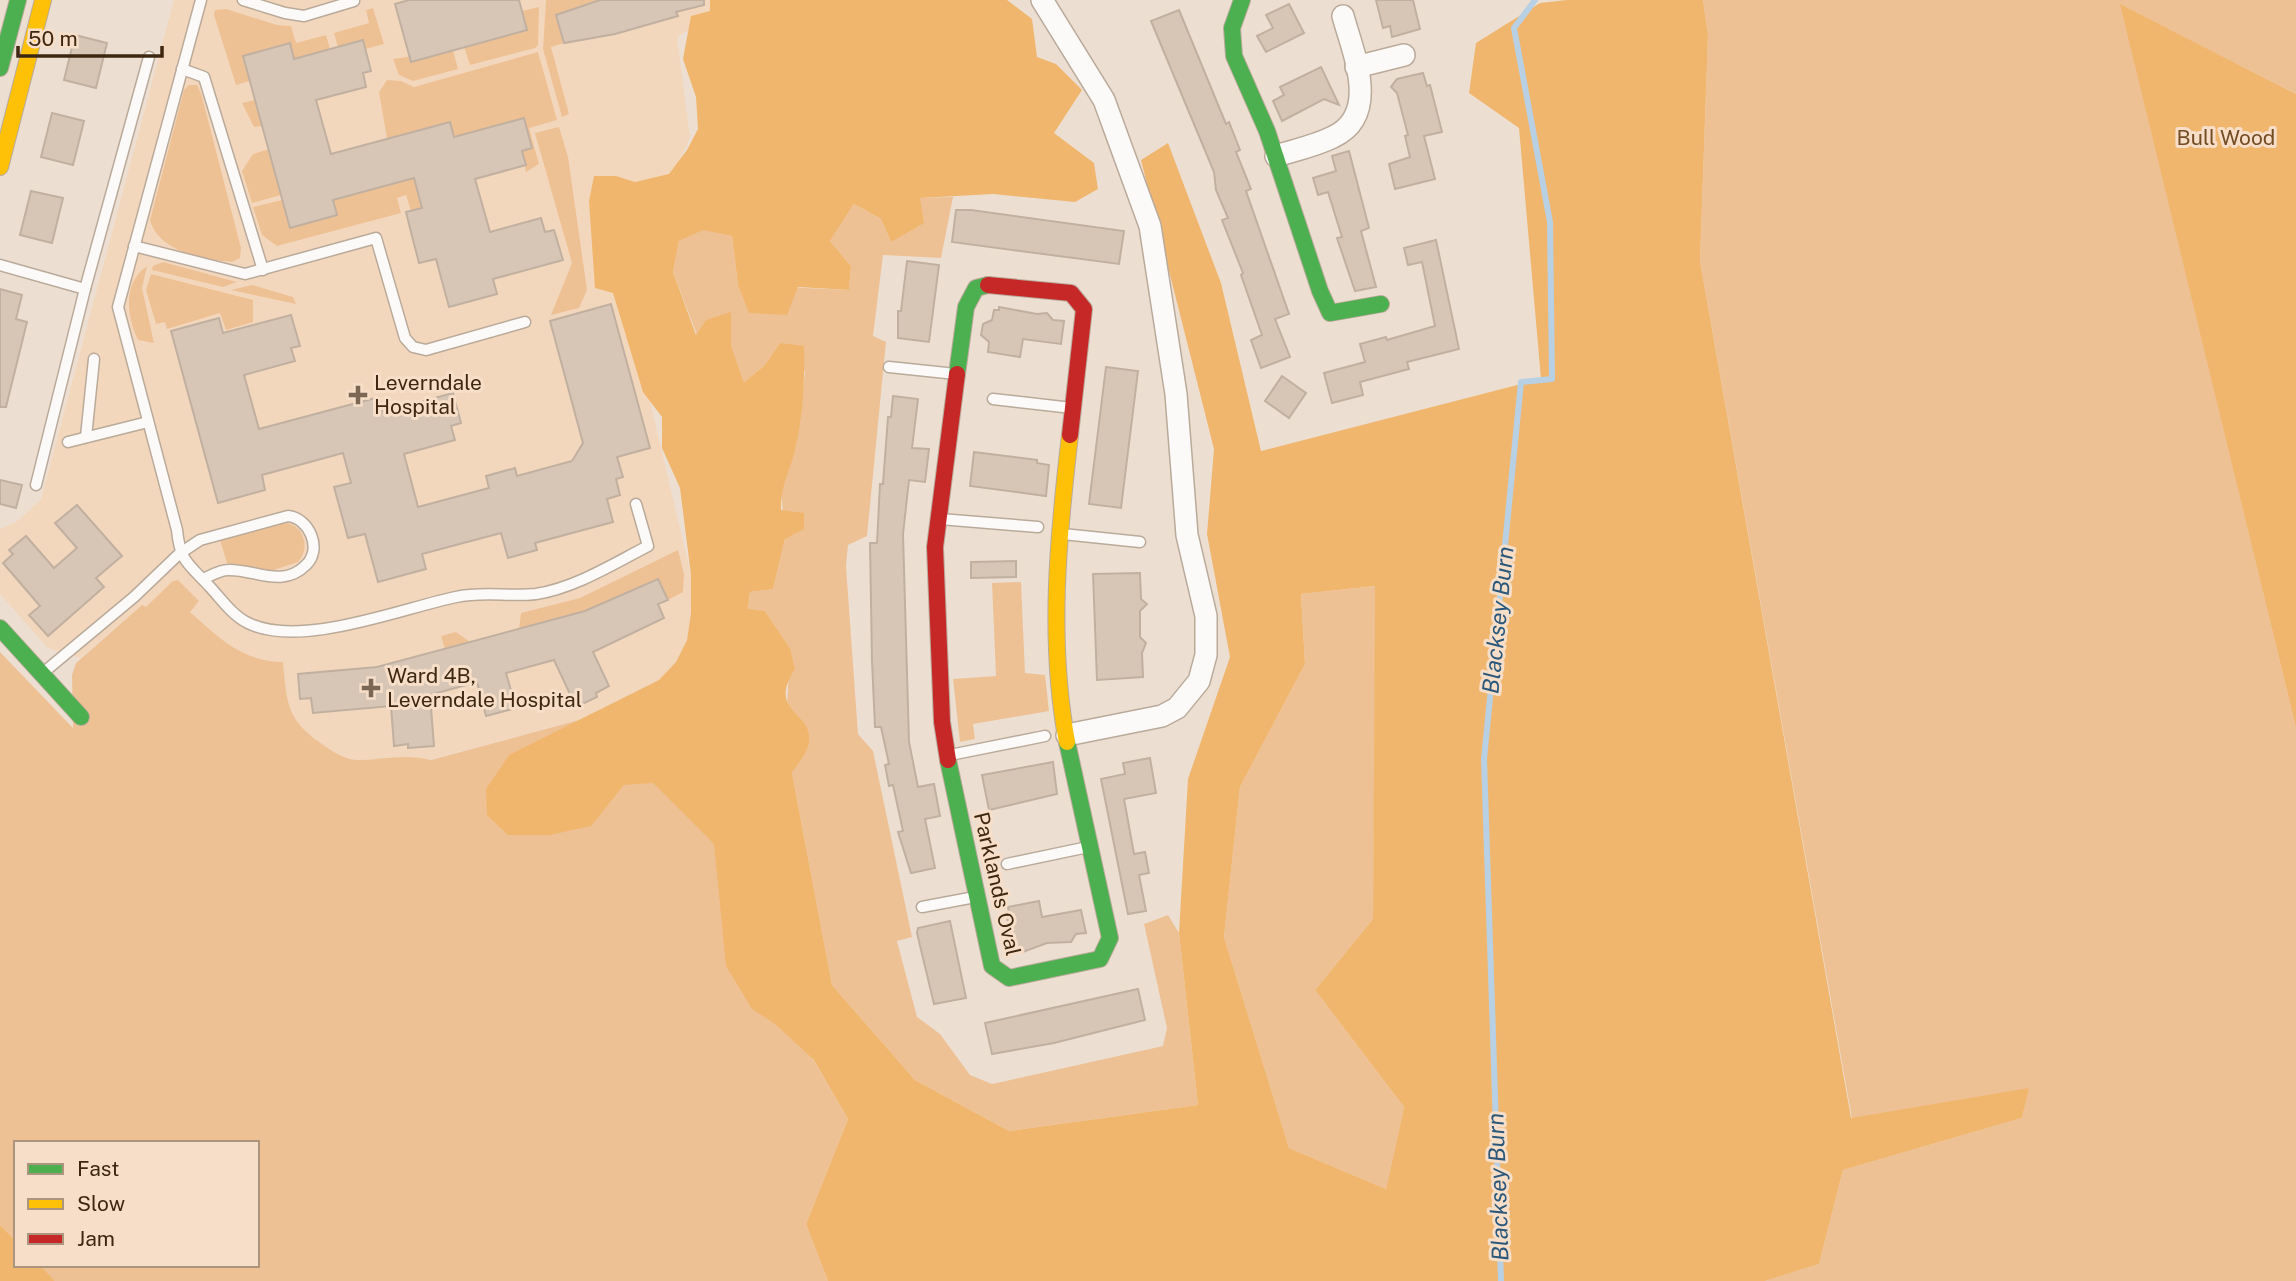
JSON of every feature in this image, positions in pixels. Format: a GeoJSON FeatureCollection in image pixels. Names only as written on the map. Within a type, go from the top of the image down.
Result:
{"type":"FeatureCollection","features":[{"type":"Feature","properties":{"kind":"street"},"geometry":{"type":"LineString","coordinates":[[0,70],[18,0]]}},
{"type":"Feature","properties":{"kind":"street"},"geometry":{"type":"LineString","coordinates":[[0,167],[43,0]]}},
{"type":"Feature","properties":{"kind":"street"},"geometry":{"type":"LineString","coordinates":[[1042,0],[1104,100],[1150,226],[1176,394],[1187,534],[1206,616],[1206,655],[1199,681],[1177,708],[1162,716],[1067,736]]}},
{"type":"Feature","properties":{"kind":"street"},"geometry":{"type":"LineString","coordinates":[[1242,0],[1233,21],[1232,45],[1276,156],[1326,323],[1381,304]]}},
{"type":"Feature","properties":{"kind":"street"},"geometry":{"type":"LineString","coordinates":[[1276,156],[1333,137],[1349,125],[1361,99],[1343,16]]}},
{"type":"Feature","properties":{"kind":"street"},"geometry":{"type":"LineString","coordinates":[[1356,67],[1404,55]]}},
{"type":"Feature","properties":{"kind":"street","name":"Parklands Oval"},"geometry":{"type":"LineString","coordinates":[[988,285],[1071,293],[1084,309],[1059,533],[1055,571],[1058,673],[1067,736],[1110,938],[1100,959],[1009,978],[999,974],[992,966],[947,755],[939,666],[935,547],[937,519],[959,374],[966,307],[976,288],[988,285]]}},
{"type":"Feature","properties":{"kind":"street"},"geometry":{"type":"LineString","coordinates":[[0,628],[80,717]]}},
{"type":"Feature","properties":{"kind":"lane"},"geometry":{"type":"LineString","coordinates":[[201,0],[118,307],[177,530],[179,554],[246,623],[279,631],[368,621],[456,597],[483,593],[536,594],[579,581],[648,546],[636,504]]}},
{"type":"Feature","properties":{"kind":"lane"},"geometry":{"type":"LineString","coordinates":[[243,0],[304,16],[354,1]]}},
{"type":"Feature","properties":{"kind":"lane"},"geometry":{"type":"LineString","coordinates":[[36,485],[85,289],[149,57]]}},
{"type":"Feature","properties":{"kind":"lane"},"geometry":{"type":"LineString","coordinates":[[182,69],[204,77],[263,270]]}},
{"type":"Feature","properties":{"kind":"lane"},"geometry":{"type":"LineString","coordinates":[[0,70],[25,75]]}},
{"type":"Feature","properties":{"kind":"lane"},"geometry":{"type":"LineString","coordinates":[[134,246],[245,275],[376,238],[405,338],[413,347],[426,350],[525,322]]}},
{"type":"Feature","properties":{"kind":"lane"},"geometry":{"type":"LineString","coordinates":[[0,265],[85,289]]}},
{"type":"Feature","properties":{"kind":"lane"},"geometry":{"type":"LineString","coordinates":[[86,438],[94,359]]}},
{"type":"Feature","properties":{"kind":"lane"},"geometry":{"type":"LineString","coordinates":[[889,368],[959,374]]}},
{"type":"Feature","properties":{"kind":"lane"},"geometry":{"type":"LineString","coordinates":[[993,399],[1075,408]]}},
{"type":"Feature","properties":{"kind":"lane"},"geometry":{"type":"LineString","coordinates":[[68,442],[148,422]]}},
{"type":"Feature","properties":{"kind":"lane"},"geometry":{"type":"LineString","coordinates":[[41,674],[134,597],[179,554],[200,540],[288,516],[297,517],[308,527],[313,554],[307,564],[298,571],[275,578],[227,570],[203,579]]}},
{"type":"Feature","properties":{"kind":"lane"},"geometry":{"type":"LineString","coordinates":[[937,519],[1038,527]]}},
{"type":"Feature","properties":{"kind":"lane"},"geometry":{"type":"LineString","coordinates":[[1059,533],[1140,542]]}},
{"type":"Feature","properties":{"kind":"lane"},"geometry":{"type":"LineString","coordinates":[[947,755],[1045,736]]}},
{"type":"Feature","properties":{"kind":"lane"},"geometry":{"type":"LineString","coordinates":[[1007,864],[1090,847]]}},
{"type":"Feature","properties":{"kind":"lane"},"geometry":{"type":"LineString","coordinates":[[922,907],[978,897]]}},
{"type":"Feature","properties":{"kind":"shaded area","name":"Leverndale Hospital"},"geometry":{"type":"Polygon","coordinates":[[[174,0],[719,0],[717,13],[677,37],[690,137],[624,291],[691,575],[691,613],[687,640],[676,662],[659,680],[579,720],[354,780],[142,605],[80,658],[48,648],[0,594],[0,529],[19,520],[41,499],[174,0]]]}},
{"type":"Feature","properties":{"kind":"shaded area"},"geometry":{"type":"Polygon","coordinates":[[[546,0],[599,0],[588,3],[588,7],[556,16],[564,43],[551,47],[569,114],[562,117],[543,49],[546,0]]]}},
{"type":"Feature","properties":{"kind":"shaded area"},"geometry":{"type":"Polygon","coordinates":[[[1703,0],[2296,0],[2296,94],[2121,5],[2296,728],[2296,1281],[1765,1281],[1819,1264],[1843,1170],[2022,1118],[2028,1089],[1852,1119],[1700,261],[1708,35],[1703,0]]]}},
{"type":"Feature","properties":{"kind":"shaded area"},"geometry":{"type":"Polygon","coordinates":[[[539,7],[538,45],[535,48],[470,65],[464,47],[527,30],[522,11],[539,7]]]}},
{"type":"Feature","properties":{"kind":"shaded area"},"geometry":{"type":"Polygon","coordinates":[[[373,8],[384,44],[365,49],[362,40],[338,47],[334,33],[369,23],[366,10],[373,8]]]}},
{"type":"Feature","properties":{"kind":"shaded area"},"geometry":{"type":"Polygon","coordinates":[[[226,9],[277,25],[291,26],[296,43],[326,35],[330,49],[294,59],[290,43],[243,56],[250,81],[236,85],[214,15],[215,10],[226,9]]]}},
{"type":"Feature","properties":{"kind":"shaded area"},"geometry":{"type":"Polygon","coordinates":[[[453,50],[458,69],[413,81],[399,75],[393,59],[453,50]]]}},
{"type":"Feature","properties":{"kind":"shaded area"},"geometry":{"type":"Polygon","coordinates":[[[538,52],[557,120],[529,128],[539,164],[526,172],[522,151],[532,148],[524,118],[454,137],[450,122],[387,139],[379,92],[387,80],[401,81],[414,87],[538,52]]]}},
{"type":"Feature","properties":{"kind":"shaded area"},"geometry":{"type":"Polygon","coordinates":[[[189,85],[197,85],[201,93],[241,248],[240,258],[232,262],[183,252],[162,239],[150,220],[184,90],[189,85]]]}},
{"type":"Feature","properties":{"kind":"shaded area"},"geometry":{"type":"Polygon","coordinates":[[[255,100],[262,126],[254,127],[242,103],[255,100]]]}},
{"type":"Feature","properties":{"kind":"shaded area"},"geometry":{"type":"Polygon","coordinates":[[[559,127],[568,157],[587,290],[579,308],[551,315],[572,263],[535,133],[559,127]]]}},
{"type":"Feature","properties":{"kind":"shaded area"},"geometry":{"type":"Polygon","coordinates":[[[269,149],[281,195],[252,203],[242,171],[253,154],[269,149]]]}},
{"type":"Feature","properties":{"kind":"shaded area"},"geometry":{"type":"Polygon","coordinates":[[[414,178],[422,208],[411,211],[406,195],[397,198],[401,213],[277,246],[262,235],[253,207],[282,200],[290,228],[337,215],[333,200],[414,178]]]}},
{"type":"Feature","properties":{"kind":"shaded area"},"geometry":{"type":"Polygon","coordinates":[[[953,197],[941,258],[883,255],[873,336],[886,342],[867,536],[848,545],[846,566],[858,734],[873,751],[912,937],[897,941],[917,1017],[940,1034],[970,1075],[992,1084],[1163,1046],[1167,1028],[1144,924],[1168,915],[1179,933],[1198,1105],[1009,1131],[915,1080],[832,985],[792,773],[804,752],[808,738],[803,725],[787,706],[790,648],[765,611],[748,610],[750,592],[773,589],[785,539],[781,488],[796,446],[805,372],[780,343],[764,366],[744,382],[731,345],[731,313],[697,335],[673,272],[679,241],[703,229],[732,236],[738,285],[849,290],[851,266],[830,241],[854,204],[881,219],[891,242],[920,198],[953,197]]]}},
{"type":"Feature","properties":{"kind":"shaded area"},"geometry":{"type":"Polygon","coordinates":[[[163,262],[237,282],[223,287],[152,270],[153,266],[163,262]]]}},
{"type":"Feature","properties":{"kind":"shaded area"},"geometry":{"type":"Polygon","coordinates":[[[147,266],[142,288],[154,343],[138,340],[129,311],[130,291],[139,273],[147,266]]]}},
{"type":"Feature","properties":{"kind":"shaded area"},"geometry":{"type":"Polygon","coordinates":[[[151,274],[253,300],[253,322],[226,330],[220,313],[167,329],[165,322],[156,324],[146,290],[151,274]]]}},
{"type":"Feature","properties":{"kind":"shaded area"},"geometry":{"type":"Polygon","coordinates":[[[252,285],[293,297],[296,304],[231,290],[252,285]]]}},
{"type":"Feature","properties":{"kind":"shaded area"},"geometry":{"type":"Polygon","coordinates":[[[287,523],[298,529],[304,539],[304,551],[298,562],[268,572],[227,563],[220,540],[287,523]]]}},
{"type":"Feature","properties":{"kind":"shaded area"},"geometry":{"type":"Polygon","coordinates":[[[678,550],[684,574],[683,592],[668,600],[657,579],[585,611],[519,629],[521,613],[580,598],[678,550]]]}},
{"type":"Feature","properties":{"kind":"shaded area"},"geometry":{"type":"Polygon","coordinates":[[[178,580],[199,601],[190,612],[221,639],[256,658],[283,662],[290,709],[295,718],[310,735],[347,758],[356,760],[412,757],[431,760],[579,720],[648,687],[725,770],[772,990],[848,1119],[806,1224],[828,1281],[55,1281],[42,1267],[259,1267],[259,1141],[14,1141],[14,1239],[0,1225],[0,652],[73,728],[72,675],[76,663],[142,605],[146,607],[173,581],[178,580]]]}},
{"type":"Feature","properties":{"kind":"shaded area"},"geometry":{"type":"Polygon","coordinates":[[[1021,582],[1025,673],[1045,675],[1049,711],[973,724],[975,739],[960,742],[953,679],[996,676],[992,583],[1021,582]]]}},
{"type":"Feature","properties":{"kind":"shaded area"},"geometry":{"type":"Polygon","coordinates":[[[1376,586],[1373,919],[1315,990],[1404,1107],[1386,1189],[1289,1148],[1224,937],[1240,787],[1305,664],[1301,594],[1376,586]]]}},
{"type":"Feature","properties":{"kind":"shaded area"},"geometry":{"type":"Polygon","coordinates":[[[456,632],[470,642],[445,649],[441,636],[456,632]]]}},
{"type":"Feature","properties":{"kind":"green space"},"geometry":{"type":"Polygon","coordinates":[[[710,0],[1007,0],[1032,19],[1037,57],[1056,64],[1082,90],[1054,133],[1094,163],[1098,189],[1075,202],[993,194],[920,198],[924,223],[891,242],[881,219],[854,204],[830,241],[851,266],[849,290],[798,287],[787,315],[749,313],[738,285],[732,236],[703,230],[679,241],[673,272],[696,335],[706,320],[731,312],[731,345],[744,382],[764,366],[780,343],[804,346],[800,422],[794,455],[784,484],[781,510],[804,513],[804,529],[785,539],[773,589],[750,592],[748,609],[765,611],[790,648],[795,669],[787,684],[786,695],[788,703],[809,732],[809,743],[792,773],[832,985],[915,1080],[1009,1131],[1198,1105],[1179,933],[1188,779],[1230,657],[1207,534],[1214,449],[1141,160],[1168,143],[1221,283],[1261,451],[1541,379],[1519,128],[1469,93],[1476,43],[1540,3],[1567,0],[1703,0],[1708,35],[1700,261],[1851,1118],[2029,1088],[2022,1118],[1843,1170],[1819,1264],[1765,1281],[828,1281],[806,1224],[848,1119],[813,1059],[775,1024],[752,1009],[726,966],[714,844],[653,783],[624,785],[591,826],[550,835],[508,835],[487,815],[486,789],[509,755],[659,680],[676,662],[687,640],[691,613],[691,575],[680,488],[662,448],[662,417],[643,392],[613,293],[595,288],[589,201],[594,176],[616,176],[635,182],[669,174],[687,150],[698,129],[696,97],[683,59],[691,16],[710,11],[710,0]],[[1375,586],[1301,594],[1305,664],[1240,787],[1224,937],[1289,1148],[1386,1189],[1404,1107],[1315,990],[1373,919],[1375,586]]]}},
{"type":"Feature","properties":{"kind":"green space","name":"Bull Wood"},"geometry":{"type":"Polygon","coordinates":[[[2120,4],[2296,94],[2296,728],[2120,4]]]}},
{"type":"Feature","properties":{"kind":"green space"},"geometry":{"type":"Polygon","coordinates":[[[0,1225],[14,1239],[14,1267],[42,1267],[55,1281],[0,1281],[0,1225]]]}},
{"type":"Feature","properties":{"kind":"building"},"geometry":{"type":"Polygon","coordinates":[[[409,0],[519,0],[527,30],[411,62],[395,4],[409,0]]]}},
{"type":"Feature","properties":{"kind":"building"},"geometry":{"type":"Polygon","coordinates":[[[600,0],[704,0],[704,5],[676,12],[678,16],[615,34],[564,43],[556,15],[600,0]]]}},
{"type":"Feature","properties":{"kind":"building"},"geometry":{"type":"Polygon","coordinates":[[[1376,0],[1413,0],[1420,29],[1392,37],[1390,26],[1383,28],[1376,0]]]}},
{"type":"Feature","properties":{"kind":"building"},"geometry":{"type":"Polygon","coordinates":[[[1289,4],[1304,33],[1266,52],[1257,36],[1273,28],[1266,15],[1289,4]]]}},
{"type":"Feature","properties":{"kind":"building"},"geometry":{"type":"Polygon","coordinates":[[[1179,10],[1226,124],[1229,122],[1240,150],[1236,152],[1251,189],[1246,191],[1289,314],[1275,319],[1290,357],[1261,368],[1251,340],[1262,335],[1241,275],[1243,273],[1222,220],[1228,218],[1216,190],[1214,172],[1151,21],[1179,10]]]}},
{"type":"Feature","properties":{"kind":"building"},"geometry":{"type":"Polygon","coordinates":[[[75,35],[107,43],[96,88],[64,80],[75,35]]]}},
{"type":"Feature","properties":{"kind":"building"},"geometry":{"type":"Polygon","coordinates":[[[363,40],[371,71],[363,73],[366,87],[316,100],[331,154],[450,122],[454,137],[524,118],[532,148],[522,151],[526,165],[475,179],[490,232],[541,218],[545,232],[554,230],[563,260],[493,279],[497,294],[449,307],[436,259],[419,263],[406,212],[422,208],[414,178],[333,200],[337,215],[290,228],[243,56],[290,43],[294,59],[363,40]]]}},
{"type":"Feature","properties":{"kind":"building"},"geometry":{"type":"Polygon","coordinates":[[[1321,67],[1339,105],[1324,99],[1282,121],[1273,101],[1284,95],[1280,87],[1321,67]]]}},
{"type":"Feature","properties":{"kind":"building"},"geometry":{"type":"Polygon","coordinates":[[[1423,73],[1427,86],[1430,85],[1442,132],[1424,136],[1435,179],[1395,189],[1389,164],[1410,157],[1405,136],[1408,135],[1397,93],[1391,87],[1397,79],[1423,73]]]}},
{"type":"Feature","properties":{"kind":"building"},"geometry":{"type":"Polygon","coordinates":[[[52,113],[84,121],[73,165],[41,157],[52,113]]]}},
{"type":"Feature","properties":{"kind":"building"},"geometry":{"type":"Polygon","coordinates":[[[1349,151],[1369,228],[1361,231],[1376,287],[1355,291],[1337,238],[1342,237],[1328,192],[1318,195],[1313,178],[1336,171],[1332,156],[1349,151]]]}},
{"type":"Feature","properties":{"kind":"building"},"geometry":{"type":"Polygon","coordinates":[[[31,191],[63,198],[52,243],[20,235],[31,191]]]}},
{"type":"Feature","properties":{"kind":"building"},"geometry":{"type":"Polygon","coordinates":[[[956,210],[1124,231],[1119,264],[952,242],[956,210]]]}},
{"type":"Feature","properties":{"kind":"building"},"geometry":{"type":"Polygon","coordinates":[[[1436,240],[1459,349],[1407,362],[1409,369],[1360,382],[1363,395],[1332,403],[1324,373],[1365,362],[1360,344],[1386,337],[1387,340],[1435,326],[1422,262],[1408,265],[1404,248],[1436,240]]]}},
{"type":"Feature","properties":{"kind":"building"},"geometry":{"type":"Polygon","coordinates":[[[907,261],[939,265],[929,342],[898,338],[898,311],[901,311],[907,261]]]}},
{"type":"Feature","properties":{"kind":"building"},"geometry":{"type":"Polygon","coordinates":[[[0,289],[22,295],[16,319],[27,322],[6,407],[0,407],[0,289]]]}},
{"type":"Feature","properties":{"kind":"building"},"geometry":{"type":"Polygon","coordinates":[[[611,304],[650,448],[617,457],[623,477],[616,479],[620,495],[607,499],[613,522],[535,543],[537,550],[508,558],[501,533],[422,554],[426,569],[378,582],[365,534],[348,538],[334,487],[351,483],[343,453],[262,475],[265,490],[218,503],[171,331],[219,318],[223,333],[291,315],[300,346],[291,348],[295,361],[244,375],[259,429],[379,397],[383,412],[453,393],[461,423],[451,426],[455,440],[404,454],[418,507],[489,488],[486,476],[515,468],[517,476],[572,461],[583,443],[550,321],[611,304]]]}},
{"type":"Feature","properties":{"kind":"building"},"geometry":{"type":"Polygon","coordinates":[[[999,307],[1037,314],[1047,313],[1053,320],[1064,321],[1061,344],[1023,339],[1020,357],[988,352],[989,342],[981,335],[983,324],[992,320],[994,310],[999,310],[999,307]]]}},
{"type":"Feature","properties":{"kind":"building"},"geometry":{"type":"Polygon","coordinates":[[[1106,367],[1138,371],[1121,508],[1089,504],[1106,367]]]}},
{"type":"Feature","properties":{"kind":"building"},"geometry":{"type":"Polygon","coordinates":[[[1282,376],[1306,393],[1289,418],[1265,401],[1282,376]]]}},
{"type":"Feature","properties":{"kind":"building"},"geometry":{"type":"Polygon","coordinates":[[[893,396],[918,399],[912,448],[929,449],[925,482],[909,480],[903,534],[909,742],[918,787],[934,784],[940,816],[925,819],[935,868],[911,873],[898,832],[903,831],[893,785],[889,786],[885,765],[889,764],[881,727],[875,727],[872,661],[870,543],[877,543],[880,484],[883,484],[888,417],[891,417],[893,396]]]}},
{"type":"Feature","properties":{"kind":"building"},"geometry":{"type":"Polygon","coordinates":[[[974,452],[1037,460],[1037,463],[1049,465],[1046,496],[970,486],[974,452]]]}},
{"type":"Feature","properties":{"kind":"building"},"geometry":{"type":"Polygon","coordinates":[[[0,480],[22,485],[16,508],[0,504],[0,480]]]}},
{"type":"Feature","properties":{"kind":"building"},"geometry":{"type":"Polygon","coordinates":[[[77,505],[122,556],[96,578],[104,587],[48,636],[29,615],[40,606],[3,563],[13,554],[9,550],[26,536],[54,568],[77,548],[55,523],[77,505]]]}},
{"type":"Feature","properties":{"kind":"building"},"geometry":{"type":"Polygon","coordinates":[[[1016,561],[1016,577],[971,578],[971,562],[1016,561]]]}},
{"type":"Feature","properties":{"kind":"building"},"geometry":{"type":"Polygon","coordinates":[[[1140,573],[1141,599],[1147,604],[1140,611],[1140,637],[1146,643],[1142,653],[1143,677],[1097,680],[1093,574],[1140,573]]]}},
{"type":"Feature","properties":{"kind":"building"},"geometry":{"type":"Polygon","coordinates":[[[658,579],[668,600],[658,604],[664,618],[593,652],[609,686],[596,693],[597,697],[576,707],[554,660],[506,673],[516,708],[486,716],[477,682],[430,695],[434,746],[394,746],[391,706],[313,713],[311,698],[300,699],[298,674],[377,667],[585,611],[658,579]]]}},
{"type":"Feature","properties":{"kind":"building"},"geometry":{"type":"Polygon","coordinates":[[[1150,758],[1156,793],[1124,799],[1134,854],[1145,852],[1149,873],[1139,875],[1146,911],[1128,914],[1101,779],[1125,774],[1123,763],[1150,758]]]}},
{"type":"Feature","properties":{"kind":"building"},"geometry":{"type":"Polygon","coordinates":[[[1053,762],[1057,794],[989,810],[982,775],[1053,762]]]}},
{"type":"Feature","properties":{"kind":"building"},"geometry":{"type":"Polygon","coordinates":[[[1039,901],[1042,917],[1081,910],[1086,933],[1076,934],[1071,942],[1047,943],[1023,952],[1016,948],[1007,918],[1010,918],[1008,907],[1039,901]]]}},
{"type":"Feature","properties":{"kind":"building"},"geometry":{"type":"Polygon","coordinates":[[[950,921],[966,998],[934,1004],[917,933],[918,928],[950,921]]]}},
{"type":"Feature","properties":{"kind":"building"},"geometry":{"type":"Polygon","coordinates":[[[1138,989],[1145,1020],[1054,1043],[992,1054],[985,1023],[1138,989]]]}},
{"type":"Feature","properties":{"kind":"waterway","name":"Blacksey Burn"},"geometry":{"type":"LineString","coordinates":[[1501,1281],[1484,759],[1521,382],[1552,379],[1550,222],[1514,28],[1535,0]]}},
{"type":"Feature","properties":{"kind":"traffic: fast"},"geometry":{"type":"LineString","coordinates":[[0,68],[18,0]]}},
{"type":"Feature","properties":{"kind":"traffic: fast"},"geometry":{"type":"LineString","coordinates":[[1242,0],[1232,28],[1234,56],[1267,131],[1320,291],[1330,313],[1381,304]]}},
{"type":"Feature","properties":{"kind":"traffic: fast"},"geometry":{"type":"LineString","coordinates":[[957,374],[966,307],[976,288],[988,285]]}},
{"type":"Feature","properties":{"kind":"traffic: fast"},"geometry":{"type":"LineString","coordinates":[[0,628],[81,717]]}},
{"type":"Feature","properties":{"kind":"traffic: fast"},"geometry":{"type":"LineString","coordinates":[[948,760],[992,966],[1009,978],[1100,959],[1110,938],[1067,742]]}},
{"type":"Feature","properties":{"kind":"traffic: slow"},"geometry":{"type":"LineString","coordinates":[[0,167],[43,0]]}},
{"type":"Feature","properties":{"kind":"traffic: slow"},"geometry":{"type":"LineString","coordinates":[[1067,742],[1061,704],[1056,627],[1059,550],[1070,435]]}},
{"type":"Feature","properties":{"kind":"traffic: jam"},"geometry":{"type":"LineString","coordinates":[[988,285],[1071,293],[1084,309],[1070,435]]}},
{"type":"Feature","properties":{"kind":"traffic: jam"},"geometry":{"type":"LineString","coordinates":[[948,760],[942,722],[935,547],[957,374]]}},
{"type":"Feature","properties":{"kind":"place","name":"Leverndale Hospital"},"geometry":{"type":"Point","coordinates":[358,395]}},
{"type":"Feature","properties":{"kind":"place","name":"Ward 4B, Leverndale Hospital"},"geometry":{"type":"Point","coordinates":[371,688]}}]}
